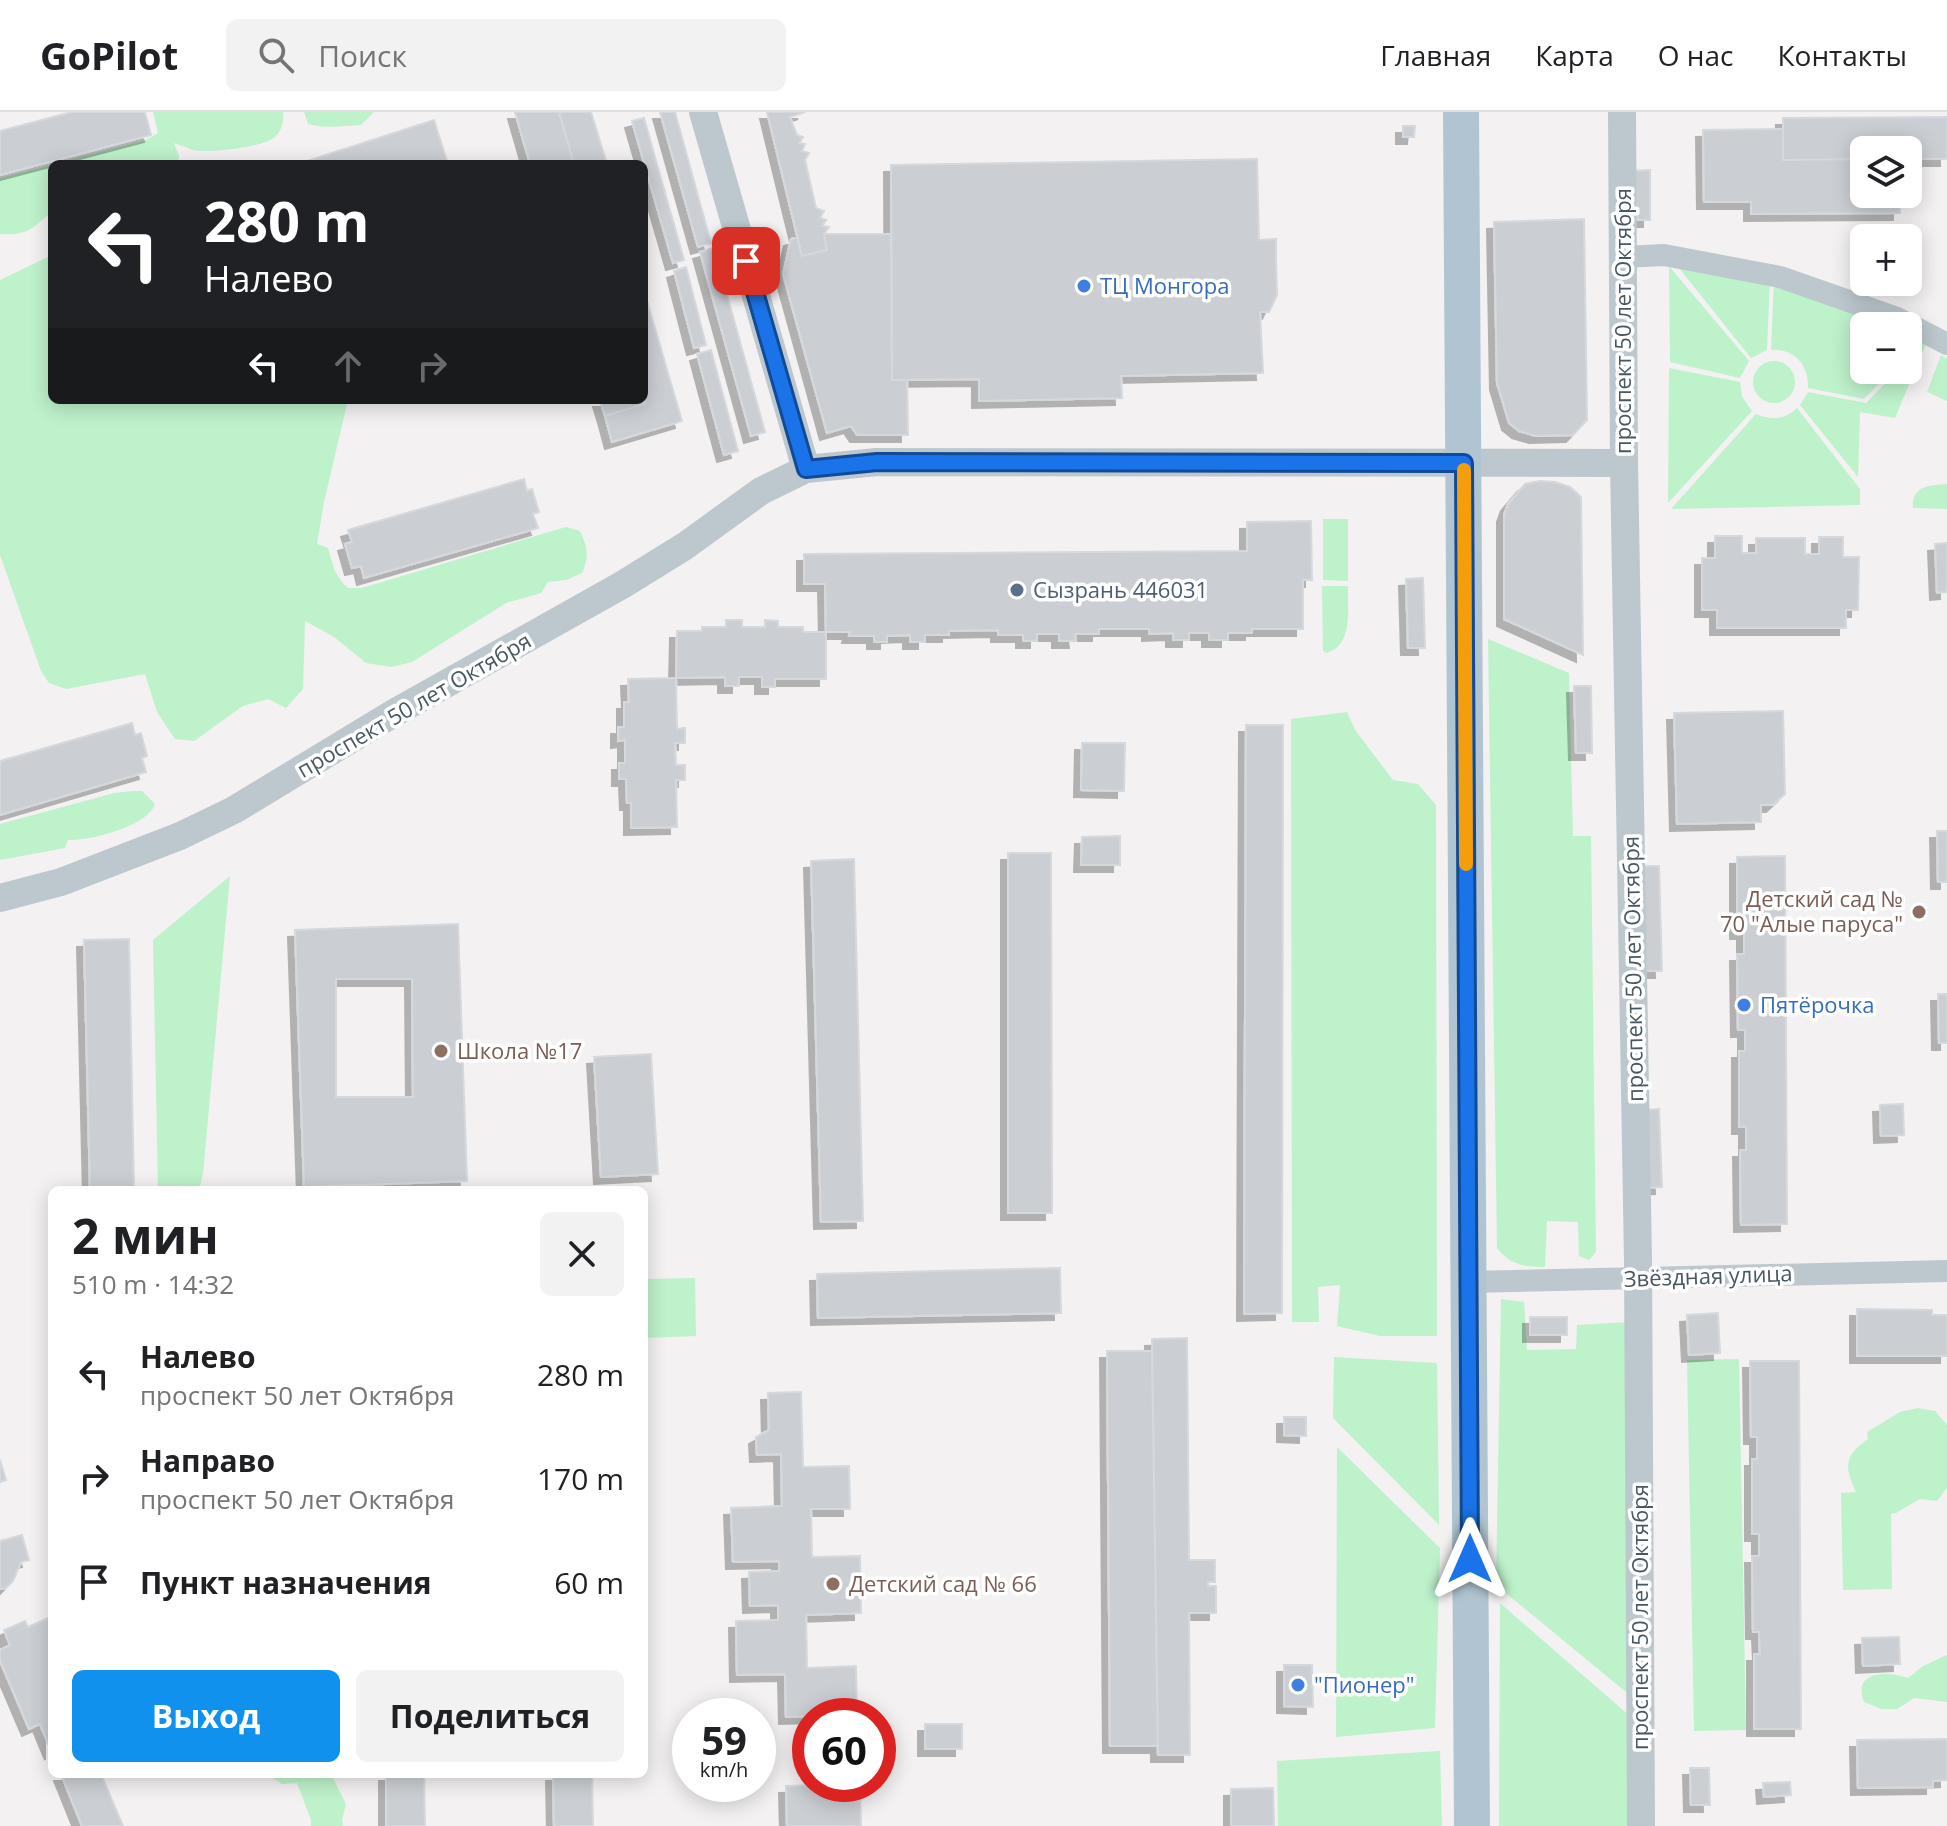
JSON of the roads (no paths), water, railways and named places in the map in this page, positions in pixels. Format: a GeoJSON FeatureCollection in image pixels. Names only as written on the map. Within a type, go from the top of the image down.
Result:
{"type":"FeatureCollection","features":[{"type":"Feature","properties":{"kind":"main road"},"geometry":{"type":"LineString","coordinates":[[1461,112],[1472,1826]]}},
{"type":"Feature","properties":{"kind":"street"},"geometry":{"type":"LineString","coordinates":[[703,112],[806,469]]}},
{"type":"Feature","properties":{"kind":"street","name":"проспект 50 лет Октября"},"geometry":{"type":"LineString","coordinates":[[1622,112],[1624,463],[1638,1279],[1641,1826]]}},
{"type":"Feature","properties":{"kind":"street"},"geometry":{"type":"LineString","coordinates":[[1622,257],[1664,255],[1780,277],[1897,318],[1947,344]]}},
{"type":"Feature","properties":{"kind":"street","name":"проспект 50 лет Октября"},"geometry":{"type":"LineString","coordinates":[[0,898],[61,882],[180,836],[234,810],[394,713],[622,585],[685,546],[761,491],[806,469],[877,462],[1624,463]]}},
{"type":"Feature","properties":{"kind":"street","name":"Звёздная улица"},"geometry":{"type":"LineString","coordinates":[[1468,1282],[1947,1271]]}},
{"type":"Feature","properties":{"kind":"place","name":"ТЦ Монгора"},"geometry":{"type":"Point","coordinates":[1084,286]}},
{"type":"Feature","properties":{"kind":"place","name":"Сызрань 446031"},"geometry":{"type":"Point","coordinates":[1017,590]}},
{"type":"Feature","properties":{"kind":"place","name":"Детский сад № 70 \"Алые паруса\""},"geometry":{"type":"Point","coordinates":[1919,912]}},
{"type":"Feature","properties":{"kind":"place","name":"Пятёрочка"},"geometry":{"type":"Point","coordinates":[1744,1005]}},
{"type":"Feature","properties":{"kind":"place","name":"Школа №17"},"geometry":{"type":"Point","coordinates":[441,1051]}},
{"type":"Feature","properties":{"kind":"place","name":"Детский сад № 66"},"geometry":{"type":"Point","coordinates":[833,1584]}},
{"type":"Feature","properties":{"kind":"place","name":"\"Пионер\""},"geometry":{"type":"Point","coordinates":[1298,1685]}}]}
